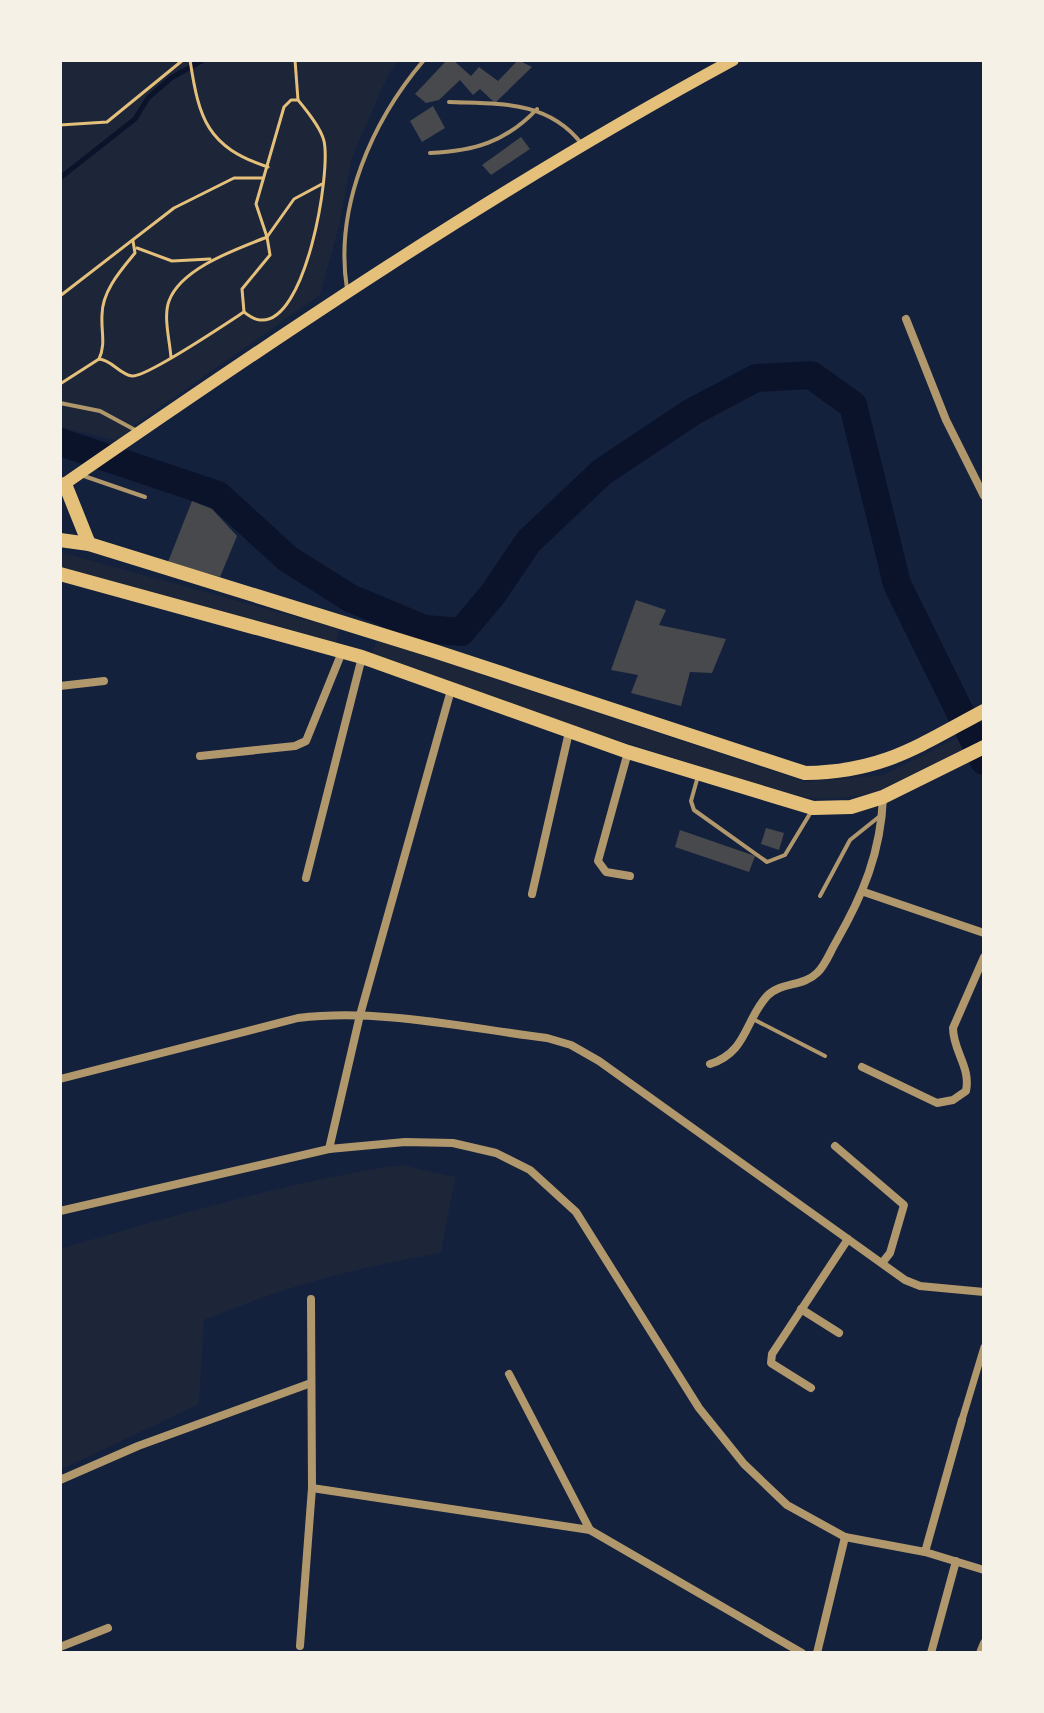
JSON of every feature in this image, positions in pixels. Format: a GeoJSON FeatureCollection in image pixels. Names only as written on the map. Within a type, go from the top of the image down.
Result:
{"type":"FeatureCollection","features":[{"type":"Feature","properties":{"kind":"main road"},"geometry":{"type":"LineString","coordinates":[[89,544],[62,486],[348,294],[583,144],[733,60]]}},
{"type":"Feature","properties":{"kind":"main road"},"geometry":{"type":"LineString","coordinates":[[60,540],[89,544],[420,647],[805,773],[837,773],[879,765],[984,711]]}},
{"type":"Feature","properties":{"kind":"main road"},"geometry":{"type":"LineString","coordinates":[[60,574],[362,657],[628,752],[813,808],[851,807],[883,797],[984,747]]}},
{"type":"Feature","properties":{"kind":"street"},"geometry":{"type":"LineString","coordinates":[[906,319],[946,420],[984,496]]}},
{"type":"Feature","properties":{"kind":"street"},"geometry":{"type":"LineString","coordinates":[[200,756],[295,746],[306,741],[342,652]]}},
{"type":"Feature","properties":{"kind":"street"},"geometry":{"type":"LineString","coordinates":[[306,878],[362,657]]}},
{"type":"Feature","properties":{"kind":"street"},"geometry":{"type":"LineString","coordinates":[[60,686],[104,681]]}},
{"type":"Feature","properties":{"kind":"street"},"geometry":{"type":"LineString","coordinates":[[329,1149],[360,1015],[451,690]]}},
{"type":"Feature","properties":{"kind":"street"},"geometry":{"type":"LineString","coordinates":[[532,894],[569,732]]}},
{"type":"Feature","properties":{"kind":"street"},"geometry":{"type":"LineString","coordinates":[[628,752],[598,861],[606,872],[630,876]]}},
{"type":"Feature","properties":{"kind":"street"},"geometry":{"type":"LineString","coordinates":[[710,1064],[732,1054],[768,995],[778,988],[806,981],[819,972],[864,892],[876,853],[883,797]]}},
{"type":"Feature","properties":{"kind":"street"},"geometry":{"type":"LineString","coordinates":[[864,892],[984,933]]}},
{"type":"Feature","properties":{"kind":"street"},"geometry":{"type":"LineString","coordinates":[[862,1067],[937,1103],[953,1100],[966,1091],[969,1077],[953,1039],[953,1028],[984,957]]}},
{"type":"Feature","properties":{"kind":"street"},"geometry":{"type":"LineString","coordinates":[[60,1079],[298,1018],[360,1015],[547,1038],[571,1045],[612,1070],[882,1263],[920,1286],[984,1292]]}},
{"type":"Feature","properties":{"kind":"street"},"geometry":{"type":"LineString","coordinates":[[60,1211],[329,1149],[405,1142],[453,1143],[496,1153],[530,1170],[576,1212],[699,1408],[744,1464],[787,1505],[845,1537],[925,1552],[984,1570]]}},
{"type":"Feature","properties":{"kind":"street"},"geometry":{"type":"LineString","coordinates":[[835,1146],[904,1205],[890,1253],[882,1263]]}},
{"type":"Feature","properties":{"kind":"street"},"geometry":{"type":"LineString","coordinates":[[811,1388],[771,1363],[772,1354],[848,1239]]}},
{"type":"Feature","properties":{"kind":"street"},"geometry":{"type":"LineString","coordinates":[[300,1646],[312,1488],[311,1299]]}},
{"type":"Feature","properties":{"kind":"street"},"geometry":{"type":"LineString","coordinates":[[801,1309],[839,1333]]}},
{"type":"Feature","properties":{"kind":"street"},"geometry":{"type":"LineString","coordinates":[[925,1552],[984,1347]]}},
{"type":"Feature","properties":{"kind":"street"},"geometry":{"type":"LineString","coordinates":[[509,1374],[590,1530]]}},
{"type":"Feature","properties":{"kind":"street"},"geometry":{"type":"LineString","coordinates":[[60,1480],[138,1446],[311,1383]]}},
{"type":"Feature","properties":{"kind":"street"},"geometry":{"type":"LineString","coordinates":[[312,1488],[590,1530],[802,1653]]}},
{"type":"Feature","properties":{"kind":"street"},"geometry":{"type":"LineString","coordinates":[[817,1653],[845,1537]]}},
{"type":"Feature","properties":{"kind":"street"},"geometry":{"type":"LineString","coordinates":[[931,1653],[956,1561]]}},
{"type":"Feature","properties":{"kind":"street"},"geometry":{"type":"LineString","coordinates":[[60,1647],[108,1628]]}},
{"type":"Feature","properties":{"kind":"street"},"geometry":{"type":"LineString","coordinates":[[980,1653],[984,1643]]}},
{"type":"Feature","properties":{"kind":"lane"},"geometry":{"type":"LineString","coordinates":[[348,294],[345,250],[354,195],[370,141],[399,89],[424,60]]}},
{"type":"Feature","properties":{"kind":"lane"},"geometry":{"type":"LineString","coordinates":[[449,102],[537,109],[567,125],[583,144]]}},
{"type":"Feature","properties":{"kind":"lane"},"geometry":{"type":"LineString","coordinates":[[430,153],[470,151],[486,146],[517,127],[537,109]]}},
{"type":"Feature","properties":{"kind":"lane"},"geometry":{"type":"LineString","coordinates":[[60,403],[100,411],[136,434]]}},
{"type":"Feature","properties":{"kind":"lane"},"geometry":{"type":"LineString","coordinates":[[84,470],[145,497]]}},
{"type":"Feature","properties":{"kind":"lane"},"geometry":{"type":"LineString","coordinates":[[699,774],[691,801],[694,810],[767,862],[785,855],[813,808]]}},
{"type":"Feature","properties":{"kind":"lane"},"geometry":{"type":"LineString","coordinates":[[820,896],[850,840],[882,815]]}},
{"type":"Feature","properties":{"kind":"lane"},"geometry":{"type":"LineString","coordinates":[[753,1019],[825,1056]]}},
{"type":"Feature","properties":{"kind":"path"},"geometry":{"type":"LineString","coordinates":[[60,125],[107,122],[183,60]]}},
{"type":"Feature","properties":{"kind":"path"},"geometry":{"type":"LineString","coordinates":[[190,60],[202,119],[219,142],[245,159],[268,167]]}},
{"type":"Feature","properties":{"kind":"path"},"geometry":{"type":"LineString","coordinates":[[244,312],[266,320],[297,293],[313,234],[322,184],[324,139],[298,100],[295,60]]}},
{"type":"Feature","properties":{"kind":"path"},"geometry":{"type":"LineString","coordinates":[[244,312],[242,289],[270,255],[256,204],[284,107],[291,100],[298,100]]}},
{"type":"Feature","properties":{"kind":"path"},"geometry":{"type":"LineString","coordinates":[[60,296],[174,208],[234,178],[264,178]]}},
{"type":"Feature","properties":{"kind":"path"},"geometry":{"type":"LineString","coordinates":[[133,241],[137,248],[172,261],[211,259],[267,237],[290,203],[322,184]]}},
{"type":"Feature","properties":{"kind":"path"},"geometry":{"type":"LineString","coordinates":[[60,384],[99,359],[105,345],[102,315],[106,295],[137,248]]}},
{"type":"Feature","properties":{"kind":"path"},"geometry":{"type":"LineString","coordinates":[[171,358],[169,300],[180,285],[211,259]]}},
{"type":"Feature","properties":{"kind":"path"},"geometry":{"type":"LineString","coordinates":[[99,359],[133,376],[171,358],[244,312]]}},
{"type":"Feature","properties":{"kind":"shaded area"},"geometry":{"type":"Polygon","coordinates":[[[60,60],[400,60],[389,73],[352,157],[340,222],[320,295],[136,424],[119,441],[60,427],[60,60]]]}},
{"type":"Feature","properties":{"kind":"shaded area"},"geometry":{"type":"Polygon","coordinates":[[[60,552],[339,629],[335,646],[60,570],[60,552]]]}},
{"type":"Feature","properties":{"kind":"shaded area"},"geometry":{"type":"Polygon","coordinates":[[[377,640],[806,782],[884,775],[984,724],[984,741],[916,776],[880,790],[843,798],[808,797],[757,785],[371,656],[377,640]]]}},
{"type":"Feature","properties":{"kind":"shaded area"},"geometry":{"type":"Polygon","coordinates":[[[401,1165],[455,1177],[441,1253],[321,1279],[204,1320],[199,1404],[60,1470],[60,1249],[272,1190],[401,1165]]]}},
{"type":"Feature","properties":{"kind":"building"},"geometry":{"type":"Polygon","coordinates":[[[447,60],[453,60],[471,76],[479,67],[498,81],[518,60],[532,67],[495,103],[480,89],[473,95],[460,80],[439,100],[426,103],[415,94],[447,60]]]}},
{"type":"Feature","properties":{"kind":"building"},"geometry":{"type":"Polygon","coordinates":[[[433,106],[445,128],[422,142],[410,121],[433,106]]]}},
{"type":"Feature","properties":{"kind":"building"},"geometry":{"type":"Polygon","coordinates":[[[521,137],[530,149],[491,175],[482,165],[521,137]]]}},
{"type":"Feature","properties":{"kind":"building"},"geometry":{"type":"Polygon","coordinates":[[[192,501],[212,509],[237,536],[220,577],[168,562],[192,501]]]}},
{"type":"Feature","properties":{"kind":"building"},"geometry":{"type":"Polygon","coordinates":[[[636,600],[666,610],[659,625],[726,639],[712,673],[690,672],[681,706],[631,693],[638,675],[611,670],[636,600]]]}},
{"type":"Feature","properties":{"kind":"building"},"geometry":{"type":"Polygon","coordinates":[[[766,828],[784,833],[779,850],[761,844],[766,828]]]}},
{"type":"Feature","properties":{"kind":"building"},"geometry":{"type":"Polygon","coordinates":[[[680,830],[755,856],[749,872],[675,847],[680,830]]]}},
{"type":"Feature","properties":{"kind":"waterway"},"geometry":{"type":"LineString","coordinates":[[60,178],[135,119],[148,98],[171,78],[203,60]]}},
{"type":"Feature","properties":{"kind":"waterway"},"geometry":{"type":"LineString","coordinates":[[60,442],[218,495],[288,559],[350,598],[424,629],[461,632],[493,594],[529,541],[602,472],[692,412],[756,378],[811,375],[853,405],[897,584],[984,761]]}}]}
